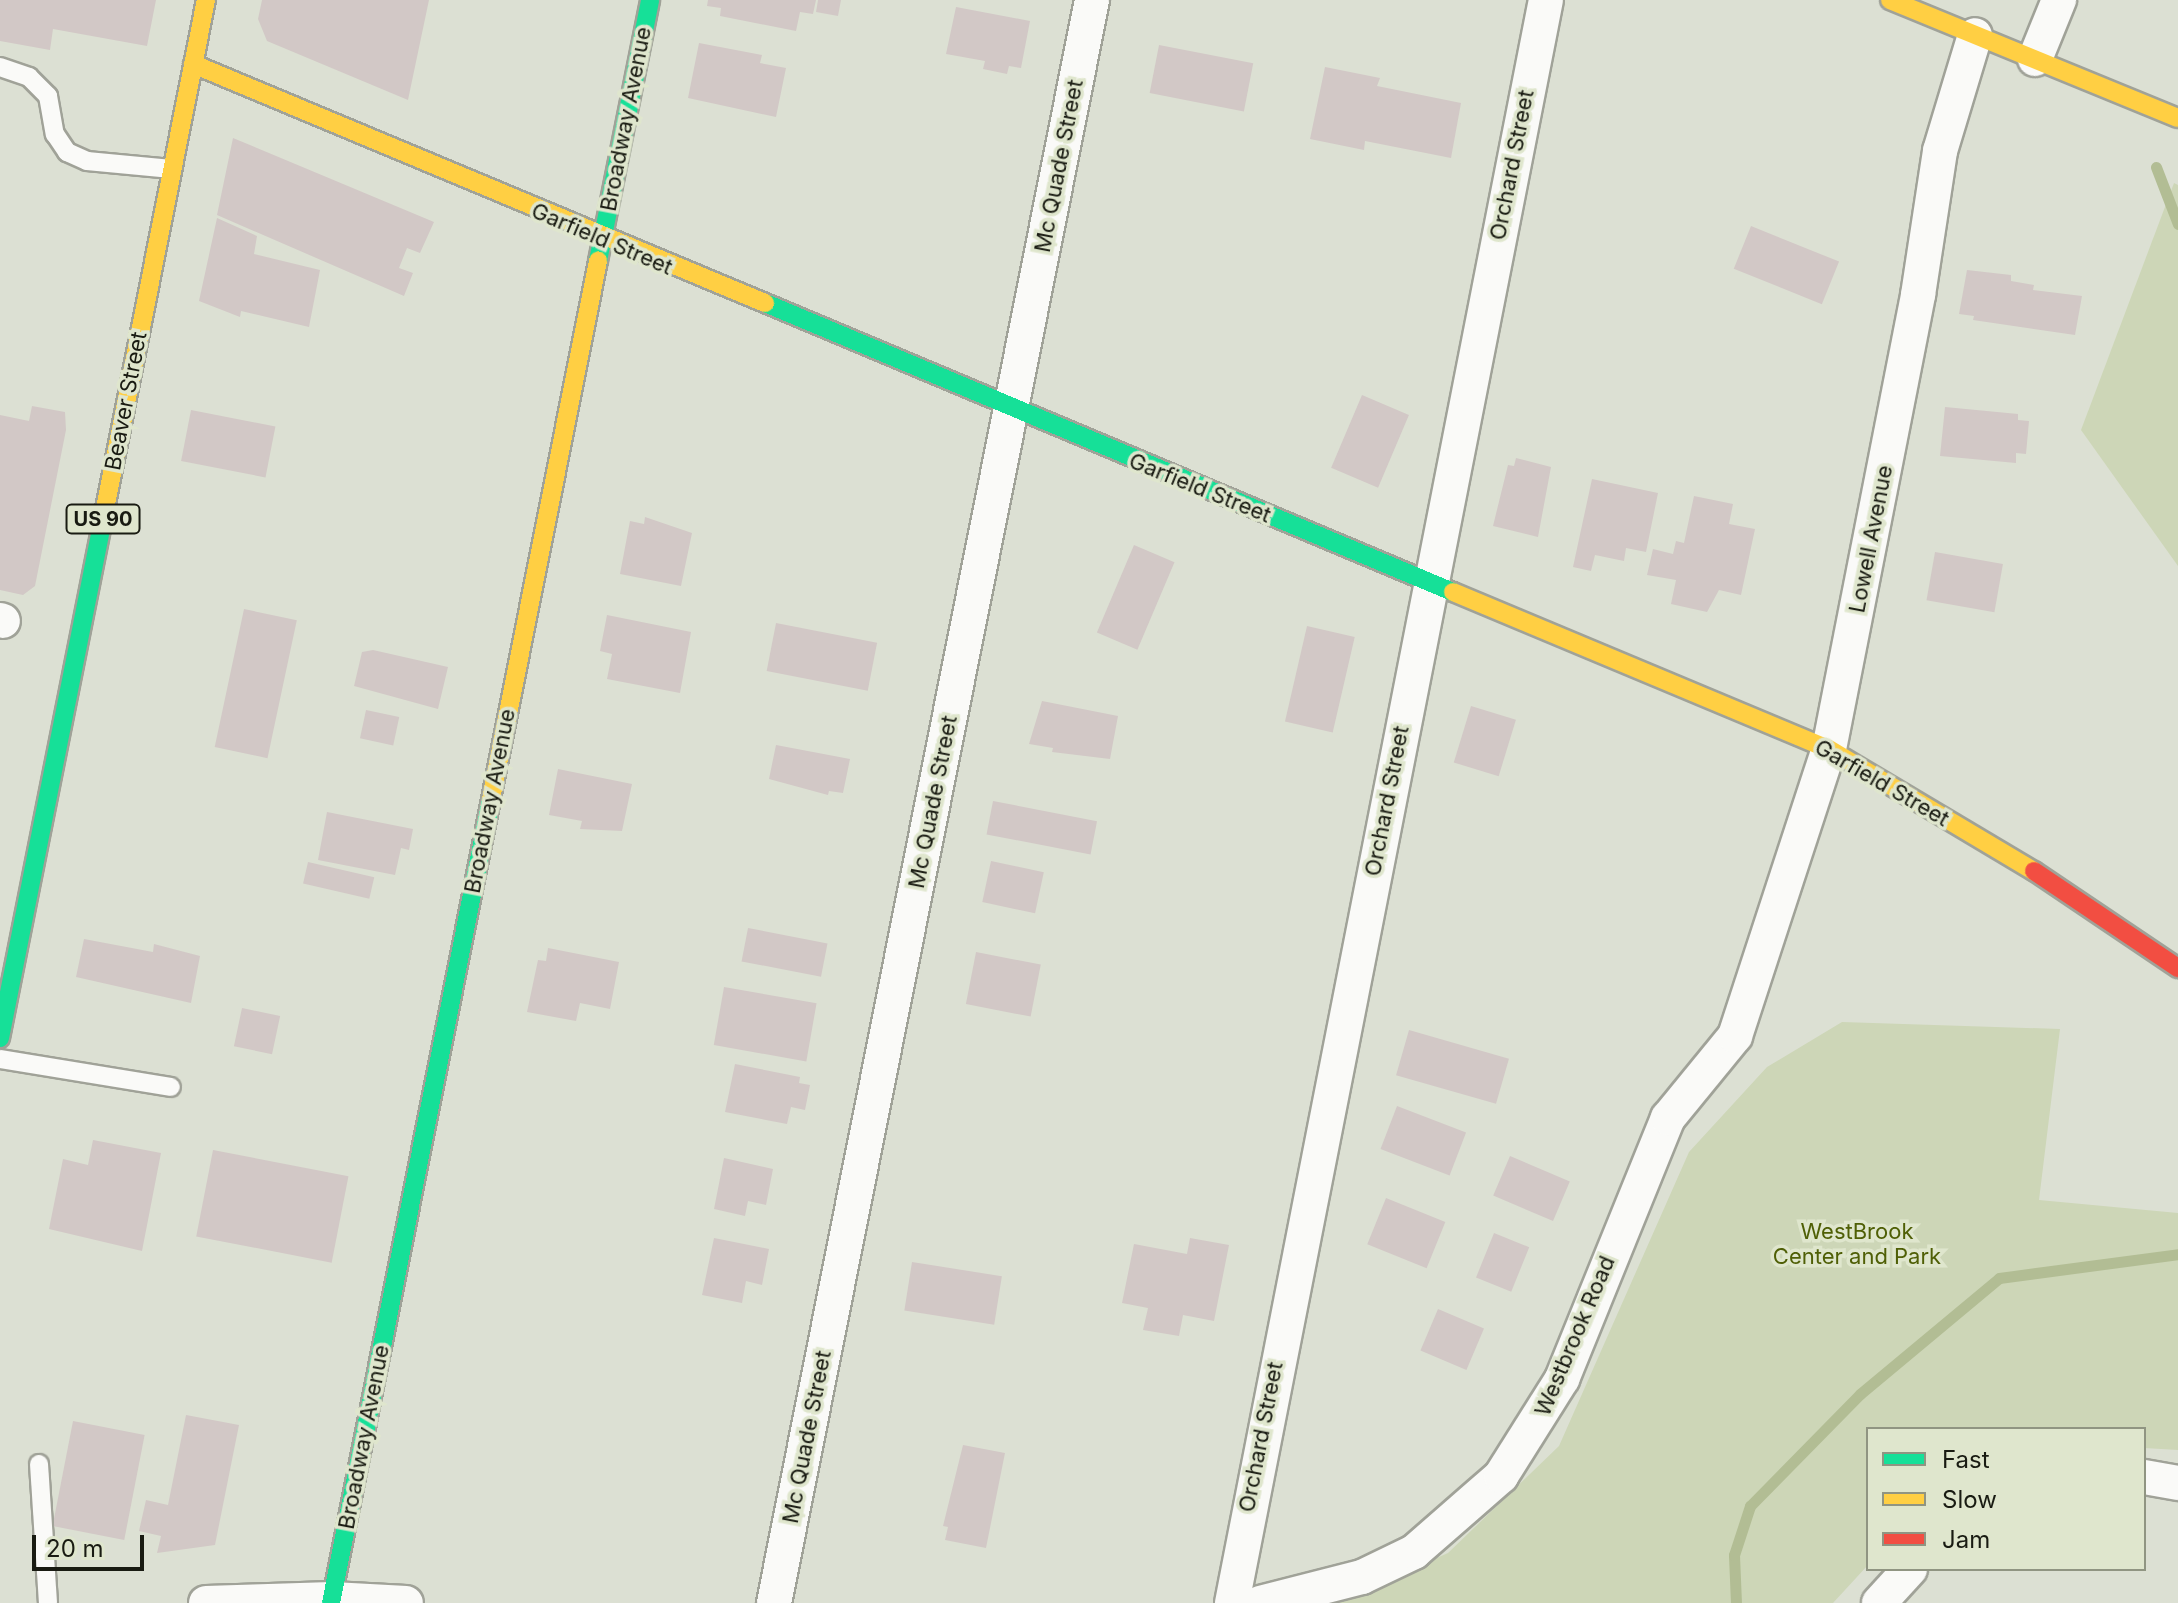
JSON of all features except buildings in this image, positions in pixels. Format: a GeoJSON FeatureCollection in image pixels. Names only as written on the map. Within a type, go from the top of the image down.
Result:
{"type":"FeatureCollection","features":[{"type":"Feature","properties":{"kind":"street","name":"Beaver Street"},"geometry":{"type":"LineString","coordinates":[[0,1038],[206,0]]}},
{"type":"Feature","properties":{"kind":"street","name":"Broadway Avenue"},"geometry":{"type":"LineString","coordinates":[[331,1601],[650,0]]}},
{"type":"Feature","properties":{"kind":"street","name":"Mc Quade Street"},"geometry":{"type":"LineString","coordinates":[[774,1603],[1092,0]]}},
{"type":"Feature","properties":{"kind":"street","name":"Orchard Street"},"geometry":{"type":"LineString","coordinates":[[1232,1603],[1546,0]]}},
{"type":"Feature","properties":{"kind":"street"},"geometry":{"type":"LineString","coordinates":[[1890,0],[2178,118]]}},
{"type":"Feature","properties":{"kind":"street"},"geometry":{"type":"LineString","coordinates":[[2035,59],[2059,0]]}},
{"type":"Feature","properties":{"kind":"street","name":"Lowell Avenue"},"geometry":{"type":"LineString","coordinates":[[1735,1036],[1829,749],[1918,295],[1940,151],[1975,35]]}},
{"type":"Feature","properties":{"kind":"street","name":"Garfield Street"},"geometry":{"type":"LineString","coordinates":[[193,64],[602,239],[1829,749],[2031,869],[2178,968]]}},
{"type":"Feature","properties":{"kind":"street","name":"Westbrook Road"},"geometry":{"type":"LineString","coordinates":[[1260,1603],[1362,1577],[1414,1552],[1501,1476],[1562,1379],[1668,1118],[1735,1036]]}},
{"type":"Feature","properties":{"kind":"street"},"geometry":{"type":"LineString","coordinates":[[2146,1477],[2178,1483]]}},
{"type":"Feature","properties":{"kind":"street"},"geometry":{"type":"LineString","coordinates":[[1879,1603],[1908,1571]]}},
{"type":"Feature","properties":{"kind":"street"},"geometry":{"type":"LineString","coordinates":[[206,1603],[406,1603]]}},
{"type":"Feature","properties":{"kind":"lane"},"geometry":{"type":"LineString","coordinates":[[0,67],[29,77],[48,96],[55,134],[67,152],[87,161],[172,169]]}},
{"type":"Feature","properties":{"kind":"lane"},"geometry":{"type":"LineString","coordinates":[[0,1059],[171,1087]]}},
{"type":"Feature","properties":{"kind":"lane"},"geometry":{"type":"LineString","coordinates":[[39,1464],[48,1603]]}},
{"type":"Feature","properties":{"kind":"green space"},"geometry":{"type":"Polygon","coordinates":[[[2174,183],[2178,185],[2178,566],[2081,430],[2174,183]]]}},
{"type":"Feature","properties":{"kind":"green space","name":"WestBrook Center and Park"},"geometry":{"type":"Polygon","coordinates":[[[1842,1022],[2060,1029],[2039,1200],[2178,1213],[2178,1450],[2146,1448],[2146,1427],[1866,1427],[1866,1567],[1833,1603],[1315,1603],[1358,1593],[1448,1553],[1559,1446],[1689,1152],[1767,1067],[1842,1022]]]}},
{"type":"Feature","properties":{"kind":"waterway"},"geometry":{"type":"LineString","coordinates":[[2156,167],[2178,224]]}},
{"type":"Feature","properties":{"kind":"waterway"},"geometry":{"type":"LineString","coordinates":[[1736,1603],[1734,1555],[1750,1506],[1860,1394],[1999,1278],[2178,1254]]}},
{"type":"Feature","properties":{"kind":"traffic: fast"},"geometry":{"type":"LineString","coordinates":[[598,261],[650,0]]}},
{"type":"Feature","properties":{"kind":"traffic: fast"},"geometry":{"type":"LineString","coordinates":[[765,303],[1453,592]]}},
{"type":"Feature","properties":{"kind":"traffic: fast"},"geometry":{"type":"LineString","coordinates":[[0,1038],[105,509]]}},
{"type":"Feature","properties":{"kind":"traffic: fast"},"geometry":{"type":"LineString","coordinates":[[331,1603],[491,799]]}},
{"type":"Feature","properties":{"kind":"traffic: slow"},"geometry":{"type":"LineString","coordinates":[[105,509],[206,0]]}},
{"type":"Feature","properties":{"kind":"traffic: slow"},"geometry":{"type":"LineString","coordinates":[[1890,0],[2178,118]]}},
{"type":"Feature","properties":{"kind":"traffic: slow"},"geometry":{"type":"LineString","coordinates":[[193,64],[765,303]]}},
{"type":"Feature","properties":{"kind":"traffic: slow"},"geometry":{"type":"LineString","coordinates":[[491,799],[598,261]]}},
{"type":"Feature","properties":{"kind":"traffic: slow"},"geometry":{"type":"LineString","coordinates":[[1453,592],[1829,749],[2034,871]]}},
{"type":"Feature","properties":{"kind":"traffic: jam"},"geometry":{"type":"LineString","coordinates":[[2034,871],[2178,968]]}}]}
